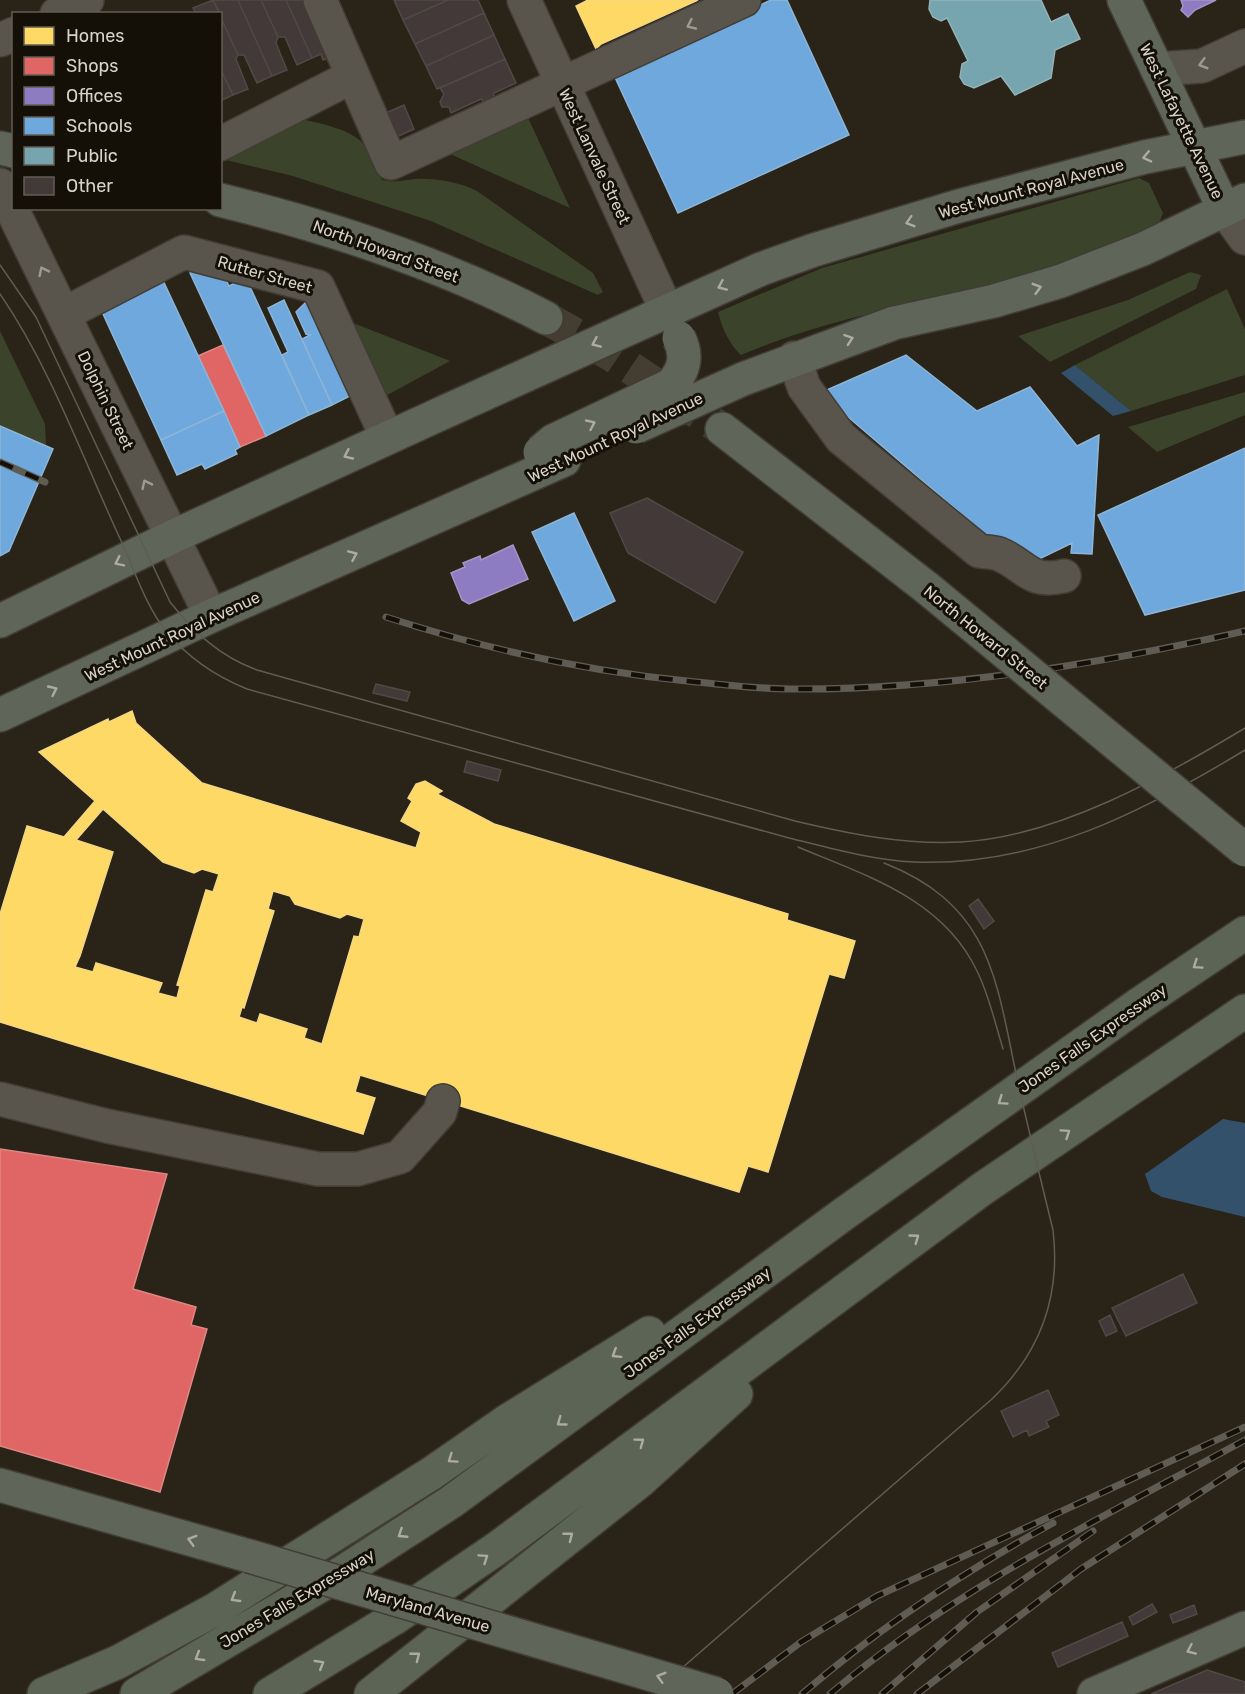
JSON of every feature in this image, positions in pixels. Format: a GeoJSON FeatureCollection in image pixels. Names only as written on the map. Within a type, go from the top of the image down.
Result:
{"type":"FeatureCollection","features":[{"type":"Feature","properties":{"kind":"highway","name":"Jones Falls Expressway"},"geometry":{"type":"LineString","coordinates":[[138,1694],[343,1572],[451,1502],[845,1213],[1245,933]]}},
{"type":"Feature","properties":{"kind":"highway"},"geometry":{"type":"LineString","coordinates":[[270,1694],[393,1619],[496,1550],[982,1189],[1245,1011]]}},
{"type":"Feature","properties":{"kind":"highway"},"geometry":{"type":"LineString","coordinates":[[44,1694],[118,1662],[216,1610],[432,1473],[507,1421],[845,1213]]}},
{"type":"Feature","properties":{"kind":"highway"},"geometry":{"type":"LineString","coordinates":[[371,1694],[640,1480],[888,1258]]}},
{"type":"Feature","properties":{"kind":"main road","name":"West Lafayette Avenue"},"geometry":{"type":"LineString","coordinates":[[1125,0],[1193,148],[1234,204]]}},
{"type":"Feature","properties":{"kind":"main road","name":"West Mount Royal Avenue"},"geometry":{"type":"LineString","coordinates":[[0,621],[172,537],[387,437],[665,323],[761,269],[814,250],[987,199],[1145,157],[1245,137]]}},
{"type":"Feature","properties":{"kind":"main road","name":"North Howard Street"},"geometry":{"type":"LineString","coordinates":[[222,200],[364,240],[486,288],[546,318]]}},
{"type":"Feature","properties":{"kind":"main road","name":"West Mount Royal Avenue"},"geometry":{"type":"LineString","coordinates":[[0,715],[211,616],[508,487],[743,379],[794,358],[894,323],[994,301],[1061,281],[1143,249],[1234,204]]}},
{"type":"Feature","properties":{"kind":"main road"},"geometry":{"type":"LineString","coordinates":[[508,487],[527,463],[553,441],[671,385],[678,377],[685,357],[665,323]]}},
{"type":"Feature","properties":{"kind":"main road","name":"North Howard Street"},"geometry":{"type":"LineString","coordinates":[[722,429],[927,588],[1245,850]]}},
{"type":"Feature","properties":{"kind":"main road","name":"Maryland Avenue"},"geometry":{"type":"LineString","coordinates":[[0,1485],[717,1694]]}},
{"type":"Feature","properties":{"kind":"main road"},"geometry":{"type":"LineString","coordinates":[[1094,1694],[1245,1628]]}},
{"type":"Feature","properties":{"kind":"street"},"geometry":{"type":"LineString","coordinates":[[61,12],[86,0]]}},
{"type":"Feature","properties":{"kind":"street"},"geometry":{"type":"LineString","coordinates":[[320,0],[391,163],[734,2]]}},
{"type":"Feature","properties":{"kind":"street","name":"West Lanvale Street"},"geometry":{"type":"LineString","coordinates":[[524,0],[563,84],[665,323]]}},
{"type":"Feature","properties":{"kind":"street"},"geometry":{"type":"LineString","coordinates":[[1157,69],[1202,66],[1245,46]]}},
{"type":"Feature","properties":{"kind":"street"},"geometry":{"type":"LineString","coordinates":[[222,143],[353,76]]}},
{"type":"Feature","properties":{"kind":"street","name":"Dolphin Street"},"geometry":{"type":"LineString","coordinates":[[0,185],[12,210]]}},
{"type":"Feature","properties":{"kind":"street","name":"West Lafayette Avenue"},"geometry":{"type":"LineString","coordinates":[[1234,204],[1245,238]]}},
{"type":"Feature","properties":{"kind":"street","name":"Dolphin Street"},"geometry":{"type":"LineString","coordinates":[[12,210],[211,616]]}},
{"type":"Feature","properties":{"kind":"street","name":"Rutter Street"},"geometry":{"type":"LineString","coordinates":[[63,314],[184,252],[318,287],[387,437]]}},
{"type":"Feature","properties":{"kind":"street"},"geometry":{"type":"LineString","coordinates":[[794,358],[804,387],[841,438],[979,551],[998,553],[1032,576],[1049,580],[1064,576]]}},
{"type":"Feature","properties":{"kind":"street"},"geometry":{"type":"LineString","coordinates":[[0,1099],[107,1126],[318,1169],[358,1168],[400,1157],[440,1112],[443,1101]]}},
{"type":"Feature","properties":{"kind":"green space"},"geometry":{"type":"Polygon","coordinates":[[[524,109],[570,208],[439,149],[524,109]]]}},
{"type":"Feature","properties":{"kind":"green space"},"geometry":{"type":"Polygon","coordinates":[[[300,119],[344,131],[360,140],[368,150],[382,180],[431,179],[455,183],[477,191],[593,273],[603,292],[598,295],[431,221],[293,176],[226,160],[224,152],[300,119]]]}},
{"type":"Feature","properties":{"kind":"green space"},"geometry":{"type":"Polygon","coordinates":[[[1139,178],[1149,183],[1163,213],[1159,223],[1064,263],[1005,281],[806,331],[741,355],[730,341],[722,324],[718,312],[822,268],[1139,178]]]}},
{"type":"Feature","properties":{"kind":"green space"},"geometry":{"type":"Polygon","coordinates":[[[1190,272],[1201,275],[1196,289],[1050,362],[1018,336],[1128,300],[1190,272]]]}},
{"type":"Feature","properties":{"kind":"green space"},"geometry":{"type":"Polygon","coordinates":[[[1227,289],[1245,329],[1245,375],[1131,411],[1075,365],[1227,289]]]}},
{"type":"Feature","properties":{"kind":"green space"},"geometry":{"type":"Polygon","coordinates":[[[343,319],[450,361],[380,399],[343,319]]]}},
{"type":"Feature","properties":{"kind":"green space"},"geometry":{"type":"Polygon","coordinates":[[[0,331],[45,424],[47,462],[0,443],[0,331]]]}},
{"type":"Feature","properties":{"kind":"green space"},"geometry":{"type":"Polygon","coordinates":[[[1245,392],[1245,415],[1157,452],[1128,427],[1245,392]]]}},
{"type":"Feature","properties":{"kind":"water"},"geometry":{"type":"Polygon","coordinates":[[[1075,365],[1131,411],[1113,416],[1061,373],[1075,365]]]}},
{"type":"Feature","properties":{"kind":"water"},"geometry":{"type":"Polygon","coordinates":[[[1223,1119],[1245,1123],[1245,1217],[1162,1197],[1151,1191],[1145,1174],[1223,1119]]]}},
{"type":"Feature","properties":{"kind":"building: Homes"},"geometry":{"type":"Polygon","coordinates":[[[588,0],[698,0],[601,44],[596,49],[576,6],[588,0]]]}},
{"type":"Feature","properties":{"kind":"building: Homes"},"geometry":{"type":"Polygon","coordinates":[[[132,711],[136,723],[202,783],[416,848],[421,832],[401,821],[412,801],[408,798],[416,784],[425,781],[442,791],[437,794],[494,824],[788,914],[787,920],[855,941],[844,978],[829,974],[768,1172],[748,1166],[739,1192],[360,1075],[355,1092],[375,1098],[363,1134],[0,1022],[0,914],[27,826],[64,837],[95,801],[39,752],[108,719],[109,722],[132,711]],[[103,809],[76,840],[113,852],[75,967],[93,972],[96,963],[162,983],[158,993],[177,998],[180,986],[177,985],[206,890],[213,892],[219,874],[202,869],[194,873],[163,862],[103,809]],[[273,891],[268,909],[274,911],[244,1008],[242,1007],[239,1017],[257,1023],[260,1014],[307,1029],[304,1038],[322,1044],[354,936],[359,937],[364,919],[347,914],[340,918],[295,904],[290,896],[273,891]]]}},
{"type":"Feature","properties":{"kind":"building: Shops"},"geometry":{"type":"Polygon","coordinates":[[[223,345],[266,436],[240,447],[198,356],[223,345]]]}},
{"type":"Feature","properties":{"kind":"building: Shops"},"geometry":{"type":"Polygon","coordinates":[[[0,1149],[167,1174],[133,1289],[196,1307],[191,1325],[207,1329],[160,1492],[0,1446],[0,1149]]]}},
{"type":"Feature","properties":{"kind":"building: Offices"},"geometry":{"type":"Polygon","coordinates":[[[1181,0],[1216,0],[1195,10],[1188,17],[1181,10],[1183,6],[1181,0]]]}},
{"type":"Feature","properties":{"kind":"building: Offices"},"geometry":{"type":"Polygon","coordinates":[[[513,545],[528,579],[469,604],[462,600],[451,573],[465,567],[463,563],[480,556],[481,560],[513,545]]]}},
{"type":"Feature","properties":{"kind":"building: Schools"},"geometry":{"type":"Polygon","coordinates":[[[771,0],[787,0],[849,135],[678,213],[613,73],[771,0]]]}},
{"type":"Feature","properties":{"kind":"building: Schools"},"geometry":{"type":"Polygon","coordinates":[[[207,266],[222,272],[229,286],[246,278],[309,415],[266,436],[190,273],[207,266]]]}},
{"type":"Feature","properties":{"kind":"building: Schools"},"geometry":{"type":"Polygon","coordinates":[[[160,274],[224,411],[161,440],[98,303],[160,274]]]}},
{"type":"Feature","properties":{"kind":"building: Schools"},"geometry":{"type":"Polygon","coordinates":[[[284,300],[332,405],[309,415],[282,355],[288,352],[268,308],[284,300]]]}},
{"type":"Feature","properties":{"kind":"building: Schools"},"geometry":{"type":"Polygon","coordinates":[[[305,303],[311,305],[354,394],[332,405],[302,339],[310,335],[306,334],[296,312],[305,303]]]}},
{"type":"Feature","properties":{"kind":"building: Schools"},"geometry":{"type":"Polygon","coordinates":[[[906,355],[977,411],[1030,387],[1077,446],[1099,435],[1092,554],[1071,553],[1072,543],[1031,563],[985,534],[820,393],[906,355]]]}},
{"type":"Feature","properties":{"kind":"building: Schools"},"geometry":{"type":"Polygon","coordinates":[[[224,411],[240,447],[235,450],[237,454],[205,469],[202,464],[177,475],[161,440],[224,411]]]}},
{"type":"Feature","properties":{"kind":"building: Schools"},"geometry":{"type":"Polygon","coordinates":[[[0,426],[53,449],[9,551],[0,556],[0,426]]]}},
{"type":"Feature","properties":{"kind":"building: Schools"},"geometry":{"type":"Polygon","coordinates":[[[1245,448],[1245,590],[1145,615],[1098,515],[1245,448]]]}},
{"type":"Feature","properties":{"kind":"building: Schools"},"geometry":{"type":"Polygon","coordinates":[[[574,513],[615,601],[574,621],[532,532],[574,513]]]}},
{"type":"Feature","properties":{"kind":"building: Public"},"geometry":{"type":"Polygon","coordinates":[[[930,0],[1041,0],[1051,22],[1068,14],[1080,39],[1055,50],[1051,78],[1015,95],[1001,76],[974,88],[964,84],[960,77],[962,64],[968,61],[947,18],[941,21],[933,17],[929,9],[930,0]]]}},
{"type":"Feature","properties":{"kind":"building: Other"},"geometry":{"type":"Polygon","coordinates":[[[213,0],[238,0],[272,76],[257,83],[244,55],[238,55],[222,20],[222,12],[218,12],[213,0]]]}},
{"type":"Feature","properties":{"kind":"building: Other"},"geometry":{"type":"Polygon","coordinates":[[[213,0],[219,12],[195,12],[193,8],[213,0]]]}},
{"type":"Feature","properties":{"kind":"building: Other"},"geometry":{"type":"Polygon","coordinates":[[[238,0],[261,0],[278,37],[276,43],[287,70],[272,76],[238,0]]]}},
{"type":"Feature","properties":{"kind":"building: Other"},"geometry":{"type":"Polygon","coordinates":[[[261,0],[286,0],[312,58],[297,65],[285,37],[278,37],[261,0]]]}},
{"type":"Feature","properties":{"kind":"building: Other"},"geometry":{"type":"Polygon","coordinates":[[[286,0],[309,0],[333,56],[323,60],[321,54],[312,58],[286,0]]]}},
{"type":"Feature","properties":{"kind":"building: Other"},"geometry":{"type":"Polygon","coordinates":[[[394,0],[448,0],[403,20],[394,0]]]}},
{"type":"Feature","properties":{"kind":"building: Other"},"geometry":{"type":"Polygon","coordinates":[[[448,0],[478,0],[484,13],[415,44],[403,20],[448,0]]]}},
{"type":"Feature","properties":{"kind":"building: Other"},"geometry":{"type":"Polygon","coordinates":[[[484,13],[494,35],[426,66],[415,44],[484,13]]]}},
{"type":"Feature","properties":{"kind":"building: Other"},"geometry":{"type":"Polygon","coordinates":[[[222,20],[238,55],[236,59],[248,89],[233,95],[222,72],[222,20]]]}},
{"type":"Feature","properties":{"kind":"building: Other"},"geometry":{"type":"Polygon","coordinates":[[[494,35],[505,59],[437,89],[426,66],[494,35]]]}},
{"type":"Feature","properties":{"kind":"building: Other"},"geometry":{"type":"Polygon","coordinates":[[[505,59],[516,83],[494,93],[493,101],[486,104],[481,99],[451,113],[449,107],[442,107],[440,102],[444,94],[440,88],[505,59]]]}},
{"type":"Feature","properties":{"kind":"building: Other"},"geometry":{"type":"Polygon","coordinates":[[[222,72],[233,95],[222,100],[222,72]]]}},
{"type":"Feature","properties":{"kind":"building: Other"},"geometry":{"type":"Polygon","coordinates":[[[404,105],[414,129],[390,140],[379,116],[404,105]]]}},
{"type":"Feature","properties":{"kind":"building: Other"},"geometry":{"type":"Polygon","coordinates":[[[647,498],[743,552],[715,603],[628,553],[610,513],[647,498]]]}},
{"type":"Feature","properties":{"kind":"building: Other"},"geometry":{"type":"Polygon","coordinates":[[[376,684],[410,692],[407,701],[373,693],[376,684]]]}},
{"type":"Feature","properties":{"kind":"building: Other"},"geometry":{"type":"Polygon","coordinates":[[[467,761],[501,770],[498,781],[464,772],[467,761]]]}},
{"type":"Feature","properties":{"kind":"building: Other"},"geometry":{"type":"Polygon","coordinates":[[[978,899],[994,921],[984,929],[969,906],[978,899]]]}},
{"type":"Feature","properties":{"kind":"building: Other"},"geometry":{"type":"Polygon","coordinates":[[[1183,1274],[1197,1303],[1126,1336],[1112,1308],[1183,1274]]]}},
{"type":"Feature","properties":{"kind":"building: Other"},"geometry":{"type":"Polygon","coordinates":[[[1110,1315],[1117,1331],[1106,1336],[1099,1321],[1110,1315]]]}},
{"type":"Feature","properties":{"kind":"building: Other"},"geometry":{"type":"Polygon","coordinates":[[[1048,1390],[1059,1415],[1046,1421],[1049,1427],[1029,1436],[1027,1430],[1013,1437],[1001,1411],[1048,1390]]]}},
{"type":"Feature","properties":{"kind":"building: Other"},"geometry":{"type":"Polygon","coordinates":[[[1152,1604],[1157,1612],[1133,1625],[1129,1617],[1152,1604]]]}},
{"type":"Feature","properties":{"kind":"building: Other"},"geometry":{"type":"Polygon","coordinates":[[[1194,1605],[1197,1614],[1173,1623],[1170,1615],[1194,1605]]]}},
{"type":"Feature","properties":{"kind":"building: Other"},"geometry":{"type":"Polygon","coordinates":[[[1122,1622],[1128,1636],[1058,1667],[1052,1653],[1122,1622]]]}},
{"type":"Feature","properties":{"kind":"building: Other"},"geometry":{"type":"Polygon","coordinates":[[[1207,1670],[1245,1682],[1245,1694],[1151,1694],[1207,1670]]]}},
{"type":"Feature","properties":{"kind":"tunnel"},"geometry":{"type":"LineString","coordinates":[[546,318],[610,354],[722,429]]}},
{"type":"Feature","properties":{"kind":"tram line"},"geometry":{"type":"LineString","coordinates":[[0,265],[36,317],[170,602],[189,624],[219,651],[257,670],[795,821],[857,834],[919,842],[961,842],[997,838],[1072,817],[1109,802],[1180,766],[1245,728]]}},
{"type":"Feature","properties":{"kind":"tram line"},"geometry":{"type":"LineString","coordinates":[[0,294],[36,354],[81,449],[142,589],[159,621],[174,641],[193,658],[213,672],[247,689],[789,838],[867,856],[914,862],[959,861],[1003,855],[1046,845],[1128,814],[1207,773],[1245,750]]}},
{"type":"Feature","properties":{"kind":"tram line"},"geometry":{"type":"LineString","coordinates":[[798,847],[850,868],[901,893],[944,925],[962,946],[977,971],[1003,1049]]}},
{"type":"Feature","properties":{"kind":"tram line"},"geometry":{"type":"LineString","coordinates":[[652,1694],[992,1399],[1023,1363],[1035,1343],[1050,1301],[1055,1255],[1053,1230],[995,980],[984,951],[968,925],[948,901],[920,881],[884,863]]}},
{"type":"Feature","properties":{"kind":"railway"},"geometry":{"type":"LineString","coordinates":[[0,462],[45,482]]}},
{"type":"Feature","properties":{"kind":"railway"},"geometry":{"type":"LineString","coordinates":[[386,617],[463,640],[578,666],[656,678],[779,689],[905,685],[1020,673],[1133,655],[1245,631]]}},
{"type":"Feature","properties":{"kind":"railway"},"geometry":{"type":"LineString","coordinates":[[732,1694],[801,1642],[877,1596],[1245,1427]]}},
{"type":"Feature","properties":{"kind":"railway"},"geometry":{"type":"LineString","coordinates":[[830,1694],[878,1656],[978,1588],[1031,1556],[1245,1440]]}},
{"type":"Feature","properties":{"kind":"railway"},"geometry":{"type":"LineString","coordinates":[[917,1694],[1081,1569],[1245,1464]]}},
{"type":"Feature","properties":{"kind":"railway"},"geometry":{"type":"LineString","coordinates":[[802,1694],[892,1623],[987,1561],[1053,1523]]}},
{"type":"Feature","properties":{"kind":"railway"},"geometry":{"type":"LineString","coordinates":[[882,1694],[977,1612],[1093,1531]]}}]}
